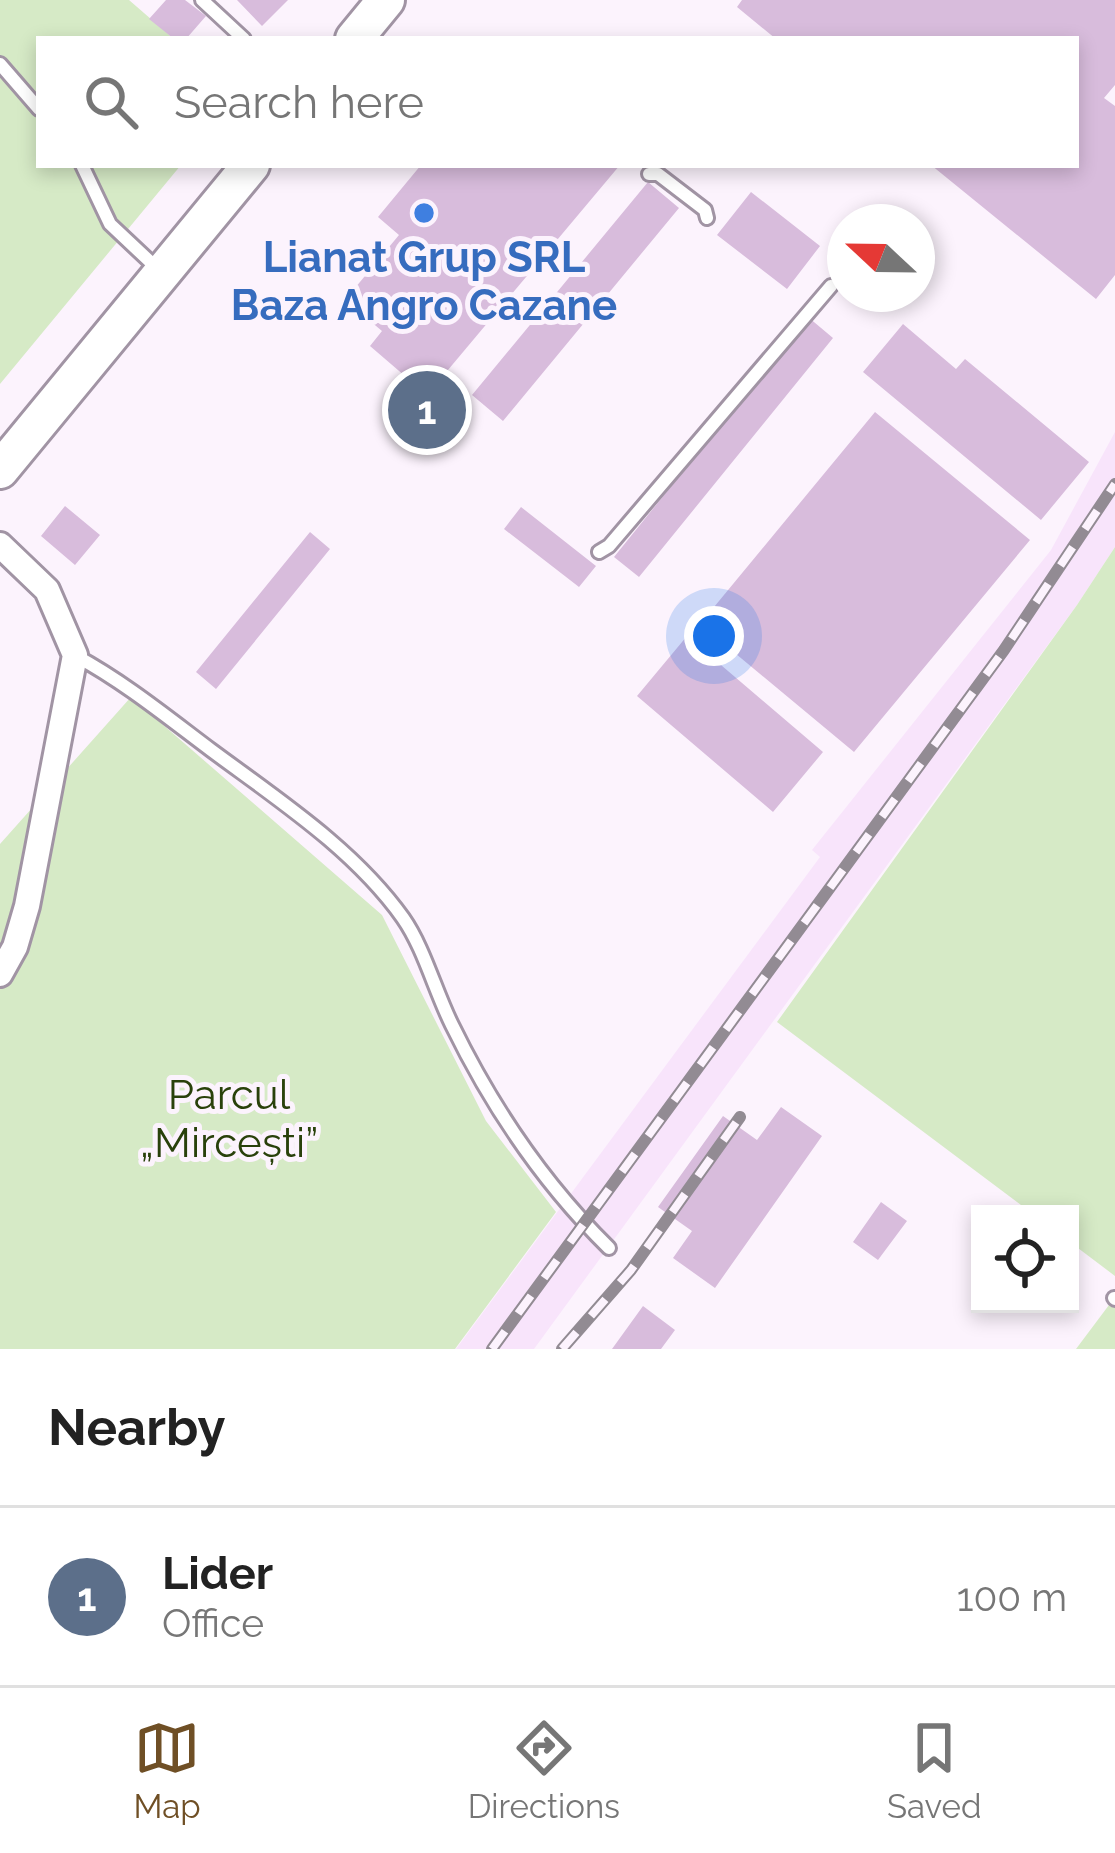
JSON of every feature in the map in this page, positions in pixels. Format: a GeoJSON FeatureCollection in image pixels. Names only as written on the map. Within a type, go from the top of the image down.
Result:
{"type":"FeatureCollection","features":[{"type":"Feature","properties":{"kind":"main road"},"geometry":{"type":"LineString","coordinates":[[357,36],[386,0]]}},
{"type":"Feature","properties":{"kind":"main road"},"geometry":{"type":"LineString","coordinates":[[0,470],[249,168]]}},
{"type":"Feature","properties":{"kind":"street"},"geometry":{"type":"LineString","coordinates":[[0,545],[47,590],[75,655],[27,906],[15,947],[0,974]]}},
{"type":"Feature","properties":{"kind":"lane"},"geometry":{"type":"LineString","coordinates":[[202,0],[241,36]]}},
{"type":"Feature","properties":{"kind":"lane"},"geometry":{"type":"LineString","coordinates":[[0,64],[36,106]]}},
{"type":"Feature","properties":{"kind":"lane"},"geometry":{"type":"LineString","coordinates":[[83,168],[110,224],[162,272]]}},
{"type":"Feature","properties":{"kind":"lane"},"geometry":{"type":"LineString","coordinates":[[649,174],[658,174],[705,210],[707,218]]}},
{"type":"Feature","properties":{"kind":"lane"},"geometry":{"type":"LineString","coordinates":[[599,552],[827,291]]}},
{"type":"Feature","properties":{"kind":"lane"},"geometry":{"type":"LineString","coordinates":[[75,655],[108,673],[247,777],[330,842],[383,892],[406,922],[493,1106],[584,1224],[609,1248]]}},
{"type":"Feature","properties":{"kind":"shaded area"},"geometry":{"type":"Polygon","coordinates":[[[1115,432],[1115,547],[1077,605],[534,1349],[456,1349],[820,857],[812,850],[1051,550],[1115,432]]]}},
{"type":"Feature","properties":{"kind":"green space"},"geometry":{"type":"Polygon","coordinates":[[[0,0],[129,0],[171,36],[36,36],[36,168],[179,168],[0,384],[0,0]]]}},
{"type":"Feature","properties":{"kind":"green space"},"geometry":{"type":"Polygon","coordinates":[[[1115,547],[1115,1276],[1079,1249],[1079,1205],[1021,1205],[777,1022],[1115,547]]]}},
{"type":"Feature","properties":{"kind":"green space","name":"Parcul „Mircești”"},"geometry":{"type":"Polygon","coordinates":[[[131,697],[382,915],[486,1121],[556,1212],[455,1349],[0,1349],[0,844],[131,697]]]}},
{"type":"Feature","properties":{"kind":"green space"},"geometry":{"type":"Polygon","coordinates":[[[1115,1297],[1115,1349],[1076,1349],[1115,1297]]]}},
{"type":"Feature","properties":{"kind":"building"},"geometry":{"type":"Polygon","coordinates":[[[166,0],[185,0],[206,16],[189,36],[170,36],[149,19],[166,0]]]}},
{"type":"Feature","properties":{"kind":"building"},"geometry":{"type":"Polygon","coordinates":[[[237,0],[288,0],[262,26],[237,0]]]}},
{"type":"Feature","properties":{"kind":"building"},"geometry":{"type":"Polygon","coordinates":[[[742,0],[1115,0],[1115,85],[1104,98],[1115,106],[1115,275],[1096,299],[935,168],[1079,168],[1079,36],[772,36],[737,7],[742,0]]]}},
{"type":"Feature","properties":{"kind":"building"},"geometry":{"type":"Polygon","coordinates":[[[419,168],[617,168],[427,395],[370,346],[382,331],[345,300],[399,235],[378,217],[419,168]]]}},
{"type":"Feature","properties":{"kind":"building"},"geometry":{"type":"Polygon","coordinates":[[[648,182],[679,208],[503,421],[472,395],[648,182]]]}},
{"type":"Feature","properties":{"kind":"building"},"geometry":{"type":"Polygon","coordinates":[[[751,192],[820,246],[787,289],[717,235],[751,192]]]}},
{"type":"Feature","properties":{"kind":"building"},"geometry":{"type":"Polygon","coordinates":[[[808,317],[833,338],[639,577],[614,557],[808,317]]]}},
{"type":"Feature","properties":{"kind":"building"},"geometry":{"type":"Polygon","coordinates":[[[903,324],[956,369],[965,359],[1089,462],[1041,520],[863,372],[903,324]]]}},
{"type":"Feature","properties":{"kind":"building"},"geometry":{"type":"Polygon","coordinates":[[[875,412],[1030,540],[854,752],[700,624],[875,412]]]}},
{"type":"Feature","properties":{"kind":"building"},"geometry":{"type":"Polygon","coordinates":[[[65,506],[100,535],[75,565],[41,536],[65,506]]]}},
{"type":"Feature","properties":{"kind":"building"},"geometry":{"type":"Polygon","coordinates":[[[521,507],[596,566],[579,587],[504,529],[521,507]]]}},
{"type":"Feature","properties":{"kind":"building"},"geometry":{"type":"Polygon","coordinates":[[[310,532],[330,549],[216,689],[196,672],[310,532]]]}},
{"type":"Feature","properties":{"kind":"building"},"geometry":{"type":"Polygon","coordinates":[[[687,636],[823,752],[773,812],[637,696],[687,636]]]}},
{"type":"Feature","properties":{"kind":"building"},"geometry":{"type":"Polygon","coordinates":[[[781,1107],[822,1136],[715,1288],[673,1258],[692,1231],[658,1207],[723,1116],[757,1140],[781,1107]]]}},
{"type":"Feature","properties":{"kind":"building"},"geometry":{"type":"Polygon","coordinates":[[[881,1202],[907,1221],[878,1260],[853,1242],[881,1202]]]}},
{"type":"Feature","properties":{"kind":"building"},"geometry":{"type":"Polygon","coordinates":[[[643,1306],[675,1330],[661,1349],[612,1349],[643,1306]]]}},
{"type":"Feature","properties":{"kind":"railway"},"geometry":{"type":"LineString","coordinates":[[492,1349],[1004,650],[1115,484]]}},
{"type":"Feature","properties":{"kind":"railway"},"geometry":{"type":"LineString","coordinates":[[562,1349],[631,1270],[740,1117]]}},
{"type":"Feature","properties":{"kind":"place","name":"Lianat Grup SRL Baza Angro Cazane"},"geometry":{"type":"Point","coordinates":[424,213]}},
{"type":"Feature","properties":{"kind":"place","name":"Lider"},"geometry":{"type":"Point","coordinates":[427,410]}}]}
